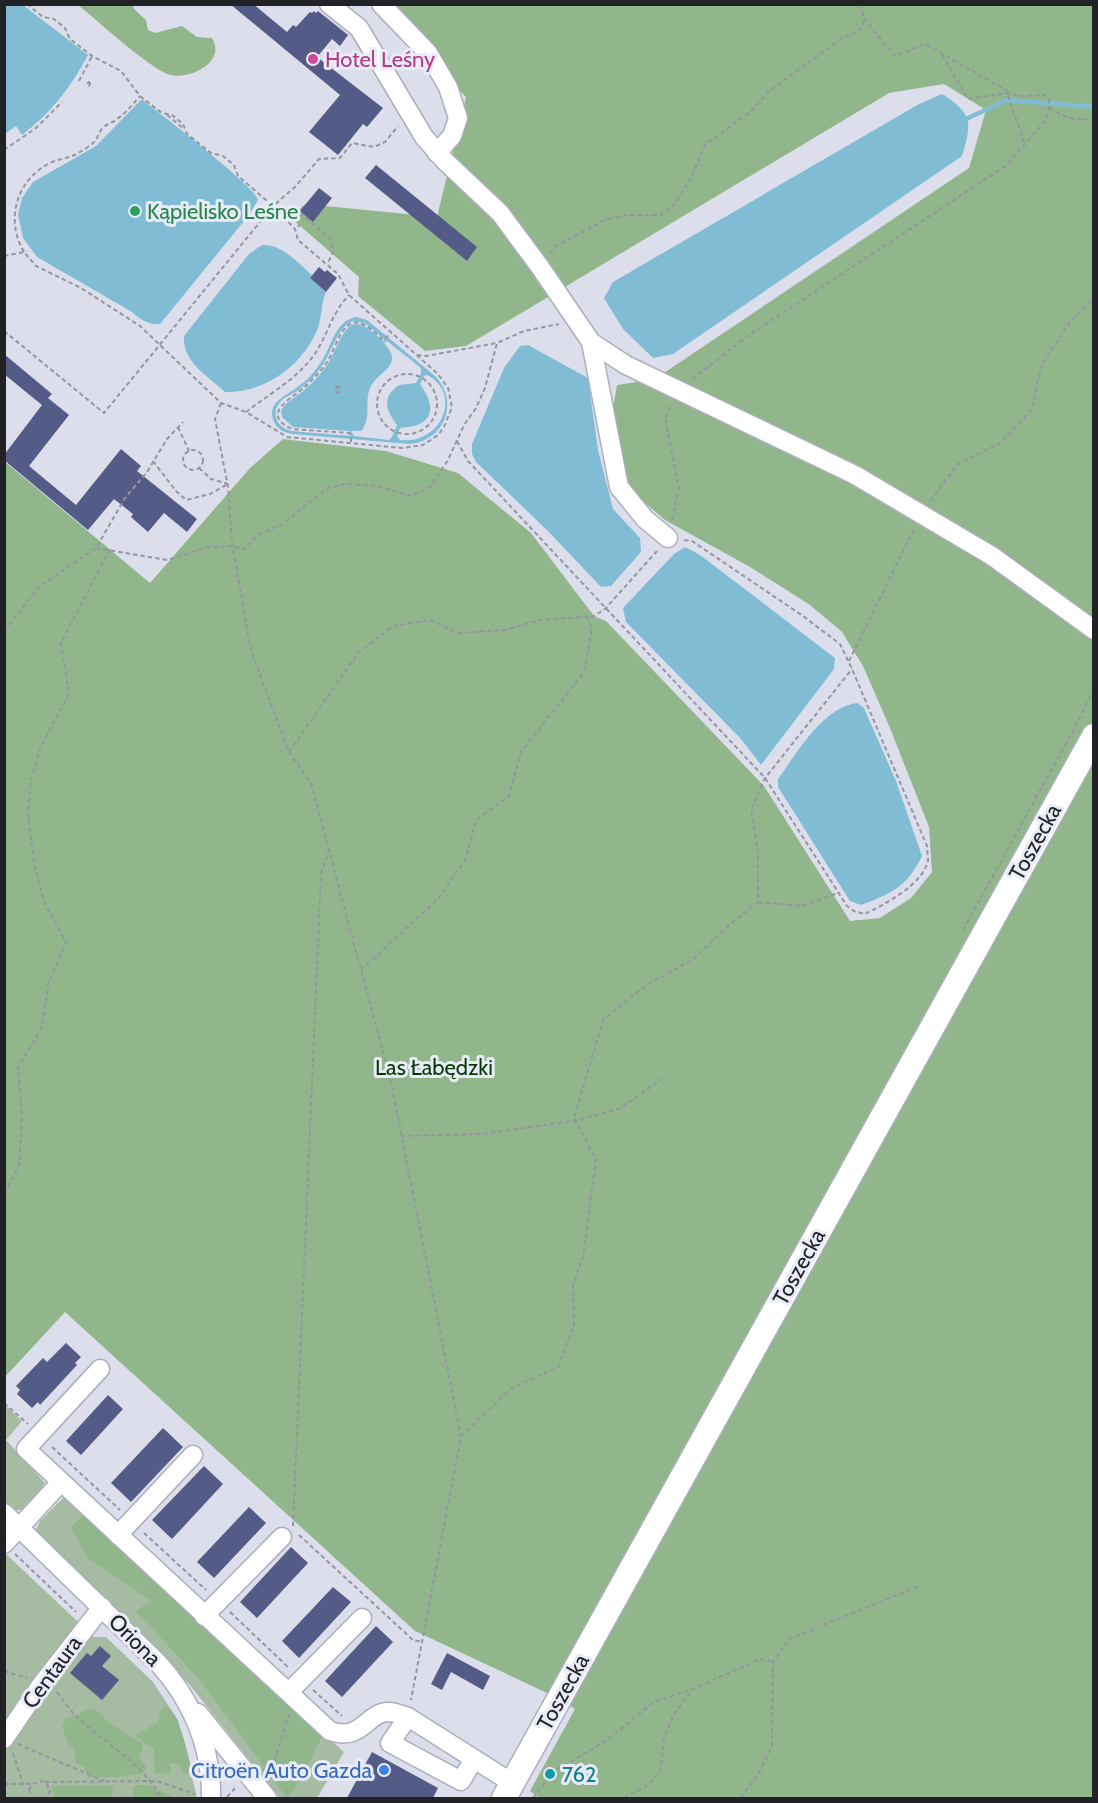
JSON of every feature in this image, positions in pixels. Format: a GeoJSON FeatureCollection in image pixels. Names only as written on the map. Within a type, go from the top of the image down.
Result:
{"type":"FeatureCollection","features":[{"type":"Feature","properties":{"kind":"main road","name":"Toszecka"},"geometry":{"type":"LineString","coordinates":[[511,1793],[1094,736]]}},
{"type":"Feature","properties":{"kind":"street"},"geometry":{"type":"LineString","coordinates":[[329,4],[359,28],[410,114],[437,153],[500,213],[591,342],[626,365],[855,475],[992,556],[1094,630]]}},
{"type":"Feature","properties":{"kind":"street"},"geometry":{"type":"LineString","coordinates":[[381,4],[428,53],[448,87],[458,118],[452,136],[437,153]]}},
{"type":"Feature","properties":{"kind":"street"},"geometry":{"type":"LineString","coordinates":[[591,342],[619,487],[645,519],[668,538]]}},
{"type":"Feature","properties":{"kind":"street"},"geometry":{"type":"LineString","coordinates":[[100,1369],[26,1449],[204,1616],[295,1690],[330,1731],[346,1734],[357,1731],[380,1713],[392,1712],[408,1717],[474,1759],[511,1793]]}},
{"type":"Feature","properties":{"kind":"street"},"geometry":{"type":"LineString","coordinates":[[118,1535],[194,1455]]}},
{"type":"Feature","properties":{"kind":"street"},"geometry":{"type":"LineString","coordinates":[[7,1547],[20,1528],[61,1482]]}},
{"type":"Feature","properties":{"kind":"street","name":"Oriona"},"geometry":{"type":"LineString","coordinates":[[4,1514],[102,1607],[167,1673],[184,1695],[202,1738],[210,1776],[205,1797]]}},
{"type":"Feature","properties":{"kind":"street"},"geometry":{"type":"LineString","coordinates":[[204,1616],[282,1537]]}},
{"type":"Feature","properties":{"kind":"street","name":"Centaura"},"geometry":{"type":"LineString","coordinates":[[5,1737],[41,1684],[102,1607]]}},
{"type":"Feature","properties":{"kind":"street"},"geometry":{"type":"LineString","coordinates":[[295,1690],[362,1618]]}},
{"type":"Feature","properties":{"kind":"street"},"geometry":{"type":"LineString","coordinates":[[184,1695],[267,1798]]}},
{"type":"Feature","properties":{"kind":"street"},"geometry":{"type":"LineString","coordinates":[[408,1717],[390,1743],[460,1781],[474,1759]]}},
{"type":"Feature","properties":{"kind":"path"},"geometry":{"type":"LineString","coordinates":[[27,4],[43,17],[54,19],[65,28],[70,39],[93,57],[120,71],[140,96],[162,113],[172,115],[183,124],[187,134],[211,153],[223,156],[234,165],[238,176],[273,206],[295,229],[298,240],[338,273],[349,295],[438,374],[448,388],[452,406],[444,427],[430,441],[412,447],[351,439],[287,437],[246,412],[221,403],[140,326],[81,288],[36,266],[24,252],[16,240],[13,225],[18,197],[26,184],[42,168],[53,161],[65,160],[95,141],[106,124],[117,120],[140,96]]}},
{"type":"Feature","properties":{"kind":"path"},"geometry":{"type":"LineString","coordinates":[[540,267],[556,246],[607,219],[630,215],[661,214],[674,205],[691,178],[705,145],[750,112],[769,91],[842,39],[861,29],[864,19],[861,4]]}},
{"type":"Feature","properties":{"kind":"path"},"geometry":{"type":"LineString","coordinates":[[864,19],[895,56],[925,44],[1006,90],[1025,145]]}},
{"type":"Feature","properties":{"kind":"path"},"geometry":{"type":"LineString","coordinates":[[289,752],[358,653],[393,626],[430,620],[458,633],[505,630],[542,621],[594,616],[605,609],[668,538],[680,488],[665,418],[677,390],[749,335],[1007,165],[1045,121],[1049,108],[1045,95],[1008,94],[968,99],[941,53]]}},
{"type":"Feature","properties":{"kind":"path"},"geometry":{"type":"LineString","coordinates":[[79,81],[93,57]]}},
{"type":"Feature","properties":{"kind":"path"},"geometry":{"type":"LineString","coordinates":[[82,77],[88,82]]}},
{"type":"Feature","properties":{"kind":"path"},"geometry":{"type":"LineString","coordinates":[[4,150],[36,128],[62,102]]}},
{"type":"Feature","properties":{"kind":"path"},"geometry":{"type":"LineString","coordinates":[[1049,108],[1068,118],[1094,120]]}},
{"type":"Feature","properties":{"kind":"path"},"geometry":{"type":"LineString","coordinates":[[4,332],[104,413],[273,206],[295,187],[319,159],[340,158],[352,143],[374,147],[385,142],[402,118]]}},
{"type":"Feature","properties":{"kind":"path"},"geometry":{"type":"LineString","coordinates":[[300,213],[332,240],[333,253],[327,264]]}},
{"type":"Feature","properties":{"kind":"path"},"geometry":{"type":"LineString","coordinates":[[4,256],[24,252]]}},
{"type":"Feature","properties":{"kind":"path"},"geometry":{"type":"LineString","coordinates":[[246,412],[301,370],[321,343],[334,312],[349,295]]}},
{"type":"Feature","properties":{"kind":"path"},"geometry":{"type":"LineString","coordinates":[[849,662],[927,505],[958,464],[1002,442],[1032,410],[1041,367],[1069,323],[1094,298]]}},
{"type":"Feature","properties":{"kind":"path"},"geometry":{"type":"LineString","coordinates":[[417,355],[426,356],[496,344],[524,331],[576,321]]}},
{"type":"Feature","properties":{"kind":"path"},"geometry":{"type":"LineString","coordinates":[[351,439],[349,433],[292,429],[284,425],[279,418],[278,410],[323,367],[346,326],[354,322],[362,323],[387,339],[391,333]]}},
{"type":"Feature","properties":{"kind":"path"},"geometry":{"type":"LineString","coordinates":[[96,548],[167,560],[209,547],[232,546],[243,550],[260,534],[283,524],[326,489],[344,484],[378,486],[411,496],[430,487],[448,460],[485,388],[496,344]]}},
{"type":"Feature","properties":{"kind":"path"},"geometry":{"type":"LineString","coordinates":[[403,374],[411,374],[421,378],[434,389],[437,397],[436,413],[433,420],[422,430],[406,434],[397,432],[388,427],[377,404],[382,388],[388,381],[403,374]]}},
{"type":"Feature","properties":{"kind":"path"},"geometry":{"type":"LineString","coordinates":[[331,386],[344,392]]}},
{"type":"Feature","properties":{"kind":"path"},"geometry":{"type":"LineString","coordinates":[[221,403],[215,419],[228,484],[232,546],[251,651],[289,752],[311,783],[390,1077],[460,1437],[408,1717]]}},
{"type":"Feature","properties":{"kind":"path"},"geometry":{"type":"LineString","coordinates":[[4,631],[39,586],[96,548],[125,498],[153,461],[166,439],[183,422]]}},
{"type":"Feature","properties":{"kind":"path"},"geometry":{"type":"LineString","coordinates":[[178,427],[189,451]]}},
{"type":"Feature","properties":{"kind":"path"},"geometry":{"type":"LineString","coordinates":[[457,441],[468,461],[765,778],[847,906],[854,911],[866,914],[893,900],[921,876],[928,862],[927,846],[840,644],[692,541],[668,538]]}},
{"type":"Feature","properties":{"kind":"path"},"geometry":{"type":"LineString","coordinates":[[189,451],[195,451],[201,455],[203,461],[199,468],[191,470],[184,465],[183,459],[189,451]]}},
{"type":"Feature","properties":{"kind":"path"},"geometry":{"type":"LineString","coordinates":[[153,461],[176,491],[186,500],[210,494],[228,484]]}},
{"type":"Feature","properties":{"kind":"path"},"geometry":{"type":"LineString","coordinates":[[199,468],[211,479],[228,484]]}},
{"type":"Feature","properties":{"kind":"path"},"geometry":{"type":"LineString","coordinates":[[4,1193],[19,1166],[22,1117],[18,1068],[42,1027],[48,985],[66,942],[44,902],[34,863],[28,815],[31,780],[40,748],[69,694],[62,643],[110,549]]}},
{"type":"Feature","properties":{"kind":"path"},"geometry":{"type":"LineString","coordinates":[[361,970],[438,899],[466,858],[476,820],[509,796],[521,752],[584,672],[592,629],[587,617]]}},
{"type":"Feature","properties":{"kind":"path"},"geometry":{"type":"LineString","coordinates":[[758,902],[758,852],[751,810],[765,778],[852,669]]}},
{"type":"Feature","properties":{"kind":"path"},"geometry":{"type":"LineString","coordinates":[[329,850],[321,874],[293,1530],[413,1640],[423,1642]]}},
{"type":"Feature","properties":{"kind":"path"},"geometry":{"type":"LineString","coordinates":[[460,1437],[512,1388],[558,1367],[574,1326],[573,1285],[583,1257],[596,1160],[574,1121],[603,1020],[645,986],[692,960],[758,902],[802,906],[838,893]]}},
{"type":"Feature","properties":{"kind":"path"},"geometry":{"type":"LineString","coordinates":[[401,1136],[482,1134],[574,1121],[621,1108],[662,1079]]}},
{"type":"Feature","properties":{"kind":"path"},"geometry":{"type":"LineString","coordinates":[[4,1402],[218,1601],[295,1690],[357,1731]]}},
{"type":"Feature","properties":{"kind":"path"},"geometry":{"type":"LineString","coordinates":[[7,1547],[78,1614]]}},
{"type":"Feature","properties":{"kind":"path"},"geometry":{"type":"LineString","coordinates":[[823,1625],[919,1586]]}},
{"type":"Feature","properties":{"kind":"path"},"geometry":{"type":"LineString","coordinates":[[741,1798],[760,1771],[772,1746],[773,1662],[789,1639],[813,1629]]}},
{"type":"Feature","properties":{"kind":"path"},"geometry":{"type":"LineString","coordinates":[[533,1798],[556,1770],[606,1741],[654,1702],[693,1689],[760,1659],[773,1662]]}},
{"type":"Feature","properties":{"kind":"path"},"geometry":{"type":"LineString","coordinates":[[4,1671],[57,1692],[74,1714],[139,1770],[158,1791],[160,1798]]}},
{"type":"Feature","properties":{"kind":"path"},"geometry":{"type":"LineString","coordinates":[[624,1798],[650,1784],[661,1769],[664,1738],[673,1716],[693,1689]]}},
{"type":"Feature","properties":{"kind":"path"},"geometry":{"type":"LineString","coordinates":[[262,1771],[274,1762],[295,1690]]}},
{"type":"Feature","properties":{"kind":"path"},"geometry":{"type":"LineString","coordinates":[[5,1737],[106,1781]]}},
{"type":"Feature","properties":{"kind":"path"},"geometry":{"type":"LineString","coordinates":[[5,1737],[32,1798]]}},
{"type":"Feature","properties":{"kind":"path"},"geometry":{"type":"LineString","coordinates":[[225,1798],[244,1779]]}},
{"type":"Feature","properties":{"kind":"path"},"geometry":{"type":"LineString","coordinates":[[4,1784],[32,1784],[38,1781],[149,1781],[160,1782],[205,1797]]}},
{"type":"Feature","properties":{"kind":"path"},"geometry":{"type":"LineString","coordinates":[[45,1782],[50,1791],[46,1798]]}},
{"type":"Feature","properties":{"kind":"path"},"geometry":{"type":"LineString","coordinates":[[29,1790],[32,1784]]}},
{"type":"Feature","properties":{"kind":"green space"},"geometry":{"type":"Polygon","coordinates":[[[78,5],[133,5],[134,9],[146,20],[148,30],[155,33],[182,26],[197,37],[212,38],[215,54],[206,66],[196,72],[180,76],[171,75],[138,55],[78,5]]]}},
{"type":"Feature","properties":{"kind":"green space","name":"Las Łabędzki"},"geometry":{"type":"Polygon","coordinates":[[[393,5],[1093,5],[1093,1798],[539,1798],[530,1791],[575,1709],[547,1693],[415,1631],[65,1312],[5,1377],[4,461],[150,583],[251,467],[283,439],[386,451],[458,473],[531,533],[594,616],[606,621],[764,786],[850,921],[880,918],[911,898],[932,872],[929,827],[863,666],[842,632],[810,605],[750,567],[665,520],[632,492],[619,451],[613,408],[617,385],[655,379],[969,168],[986,110],[944,84],[889,93],[466,346],[425,351],[358,296],[359,277],[291,218],[305,204],[437,217],[466,97],[436,67],[393,5]]]}},
{"type":"Feature","properties":{"kind":"green space"},"geometry":{"type":"Polygon","coordinates":[[[4,1404],[22,1421],[6,1440],[45,1483],[26,1510],[14,1510],[5,1502],[4,1404]]]}},
{"type":"Feature","properties":{"kind":"green space"},"geometry":{"type":"Polygon","coordinates":[[[65,1496],[344,1752],[317,1798],[280,1798],[189,1684],[91,1584],[35,1531],[40,1521],[65,1496]]]}},
{"type":"Feature","properties":{"kind":"green space"},"geometry":{"type":"Polygon","coordinates":[[[84,1513],[323,1734],[302,1778],[287,1798],[199,1679],[136,1611],[151,1601],[88,1558],[71,1528],[84,1513]]]}},
{"type":"Feature","properties":{"kind":"green space"},"geometry":{"type":"Polygon","coordinates":[[[6,1554],[94,1637],[106,1637],[153,1682],[178,1720],[197,1798],[5,1798],[5,1748],[13,1734],[5,1720],[4,1555],[6,1554]]]}},
{"type":"Feature","properties":{"kind":"green space"},"geometry":{"type":"Polygon","coordinates":[[[166,1706],[180,1726],[192,1773],[184,1774],[176,1763],[169,1764],[170,1773],[155,1774],[154,1749],[135,1736],[158,1722],[161,1710],[166,1706]]]}},
{"type":"Feature","properties":{"kind":"green space"},"geometry":{"type":"Polygon","coordinates":[[[90,1708],[98,1711],[109,1723],[143,1744],[139,1758],[147,1768],[141,1774],[88,1777],[84,1767],[76,1763],[74,1750],[69,1745],[62,1727],[65,1719],[90,1708]]]}},
{"type":"Feature","properties":{"kind":"green space"},"geometry":{"type":"Polygon","coordinates":[[[136,1785],[148,1785],[175,1798],[134,1798],[132,1788],[136,1785]]]}},
{"type":"Feature","properties":{"kind":"green space"},"geometry":{"type":"Polygon","coordinates":[[[51,1786],[114,1786],[111,1798],[54,1798],[51,1786]]]}},
{"type":"Feature","properties":{"kind":"water"},"geometry":{"type":"Polygon","coordinates":[[[6,5],[23,5],[88,55],[60,99],[22,135],[16,126],[5,134],[4,8],[6,5]]]}},
{"type":"Feature","properties":{"kind":"water"},"geometry":{"type":"Polygon","coordinates":[[[942,94],[965,113],[968,127],[962,156],[673,354],[653,358],[623,329],[604,298],[613,282],[919,104],[942,94]]]}},
{"type":"Feature","properties":{"kind":"water","name":"Kąpielisko Leśne"},"geometry":{"type":"Polygon","coordinates":[[[142,99],[225,166],[253,192],[258,200],[249,215],[160,324],[149,323],[37,257],[23,238],[18,215],[22,198],[33,182],[96,146],[142,99]]]}},
{"type":"Feature","properties":{"kind":"water"},"geometry":{"type":"Polygon","coordinates":[[[262,245],[276,247],[289,255],[312,275],[310,278],[326,292],[318,328],[303,354],[281,374],[255,388],[225,392],[197,368],[187,353],[184,336],[249,254],[262,245]]]}},
{"type":"Feature","properties":{"kind":"water"},"geometry":{"type":"Polygon","coordinates":[[[357,317],[367,320],[435,376],[443,386],[447,397],[445,419],[432,436],[409,444],[293,434],[282,431],[276,425],[272,415],[274,405],[311,375],[338,329],[349,319],[357,317]],[[353,321],[343,328],[326,360],[309,382],[280,402],[276,416],[282,427],[291,431],[351,436],[349,431],[293,427],[282,417],[281,410],[319,376],[343,335],[351,326],[363,325],[383,341],[385,340],[365,323],[353,321]],[[387,341],[384,343],[391,353],[391,364],[371,386],[365,426],[361,431],[351,431],[354,436],[389,440],[397,425],[388,410],[389,395],[399,385],[416,383],[421,373],[421,368],[387,341]],[[427,375],[420,384],[427,395],[430,413],[423,422],[415,426],[400,428],[397,436],[400,440],[415,439],[427,434],[443,416],[444,393],[438,383],[427,375]]]}},
{"type":"Feature","properties":{"kind":"water"},"geometry":{"type":"Polygon","coordinates":[[[528,345],[588,378],[598,450],[613,509],[640,538],[641,552],[611,586],[601,587],[549,532],[476,462],[472,454],[472,444],[504,368],[520,346],[528,345]]]}},
{"type":"Feature","properties":{"kind":"water"},"geometry":{"type":"Polygon","coordinates":[[[685,547],[700,555],[835,658],[834,669],[761,765],[741,739],[626,622],[623,608],[674,554],[685,547]]]}},
{"type":"Feature","properties":{"kind":"water"},"geometry":{"type":"Polygon","coordinates":[[[857,703],[864,708],[896,781],[922,856],[910,875],[897,888],[861,905],[850,901],[778,787],[778,779],[822,722],[845,706],[857,703]]]}},
{"type":"Feature","properties":{"kind":"building","name":"Hotel Leśny"},"geometry":{"type":"Polygon","coordinates":[[[230,4],[253,4],[287,32],[293,25],[296,27],[310,12],[318,11],[348,35],[340,46],[332,39],[317,57],[383,108],[367,127],[363,124],[338,155],[309,132],[340,95],[230,4]]]}},
{"type":"Feature","properties":{"kind":"building"},"geometry":{"type":"Polygon","coordinates":[[[376,165],[477,247],[467,261],[365,178],[376,165]]]}},
{"type":"Feature","properties":{"kind":"building"},"geometry":{"type":"Polygon","coordinates":[[[319,188],[332,198],[313,222],[300,211],[319,188]]]}},
{"type":"Feature","properties":{"kind":"building"},"geometry":{"type":"Polygon","coordinates":[[[319,267],[337,278],[326,292],[310,278],[319,267]]]}},
{"type":"Feature","properties":{"kind":"building"},"geometry":{"type":"Polygon","coordinates":[[[4,354],[52,394],[48,398],[69,415],[29,466],[76,505],[121,449],[141,466],[137,471],[197,519],[187,532],[164,513],[148,532],[131,517],[133,514],[114,499],[88,530],[4,460],[4,455],[42,405],[4,374],[4,354]]]}},
{"type":"Feature","properties":{"kind":"building"},"geometry":{"type":"Polygon","coordinates":[[[66,1343],[81,1357],[75,1363],[77,1365],[40,1405],[38,1402],[32,1408],[17,1394],[20,1390],[16,1386],[43,1358],[47,1362],[66,1343]]]}},
{"type":"Feature","properties":{"kind":"building"},"geometry":{"type":"Polygon","coordinates":[[[108,1395],[123,1409],[81,1455],[66,1441],[108,1395]]]}},
{"type":"Feature","properties":{"kind":"building"},"geometry":{"type":"Polygon","coordinates":[[[163,1428],[183,1447],[131,1502],[111,1483],[163,1428]]]}},
{"type":"Feature","properties":{"kind":"building"},"geometry":{"type":"Polygon","coordinates":[[[204,1466],[223,1484],[172,1539],[152,1520],[204,1466]]]}},
{"type":"Feature","properties":{"kind":"building"},"geometry":{"type":"Polygon","coordinates":[[[249,1507],[266,1523],[214,1578],[197,1562],[249,1507]]]}},
{"type":"Feature","properties":{"kind":"building"},"geometry":{"type":"Polygon","coordinates":[[[291,1547],[308,1563],[257,1618],[240,1602],[291,1547]]]}},
{"type":"Feature","properties":{"kind":"building"},"geometry":{"type":"Polygon","coordinates":[[[333,1587],[351,1602],[299,1658],[282,1641],[333,1587]]]}},
{"type":"Feature","properties":{"kind":"building"},"geometry":{"type":"Polygon","coordinates":[[[376,1626],[393,1642],[342,1697],[325,1681],[376,1626]]]}},
{"type":"Feature","properties":{"kind":"building"},"geometry":{"type":"Polygon","coordinates":[[[100,1646],[111,1656],[102,1666],[119,1680],[102,1700],[70,1673],[87,1653],[91,1656],[100,1646]]]}},
{"type":"Feature","properties":{"kind":"building"},"geometry":{"type":"Polygon","coordinates":[[[447,1653],[490,1676],[483,1690],[451,1672],[442,1690],[431,1684],[447,1653]]]}},
{"type":"Feature","properties":{"kind":"building","name":"Citroën Auto Gazda"},"geometry":{"type":"Polygon","coordinates":[[[372,1752],[438,1788],[433,1798],[347,1798],[372,1752]]]}},
{"type":"Feature","properties":{"kind":"waterway"},"geometry":{"type":"LineString","coordinates":[[968,118],[1007,100],[1094,107]]}},
{"type":"Feature","properties":{"kind":"place","name":"Hotel Leśny"},"geometry":{"type":"Point","coordinates":[313,59]}},
{"type":"Feature","properties":{"kind":"place","name":"Kąpielisko Leśne"},"geometry":{"type":"Point","coordinates":[135,211]}},
{"type":"Feature","properties":{"kind":"place","name":"Citroën Auto Gazda"},"geometry":{"type":"Point","coordinates":[384,1770]}},
{"type":"Feature","properties":{"kind":"place","name":"762"},"geometry":{"type":"Point","coordinates":[550,1774]}}]}
